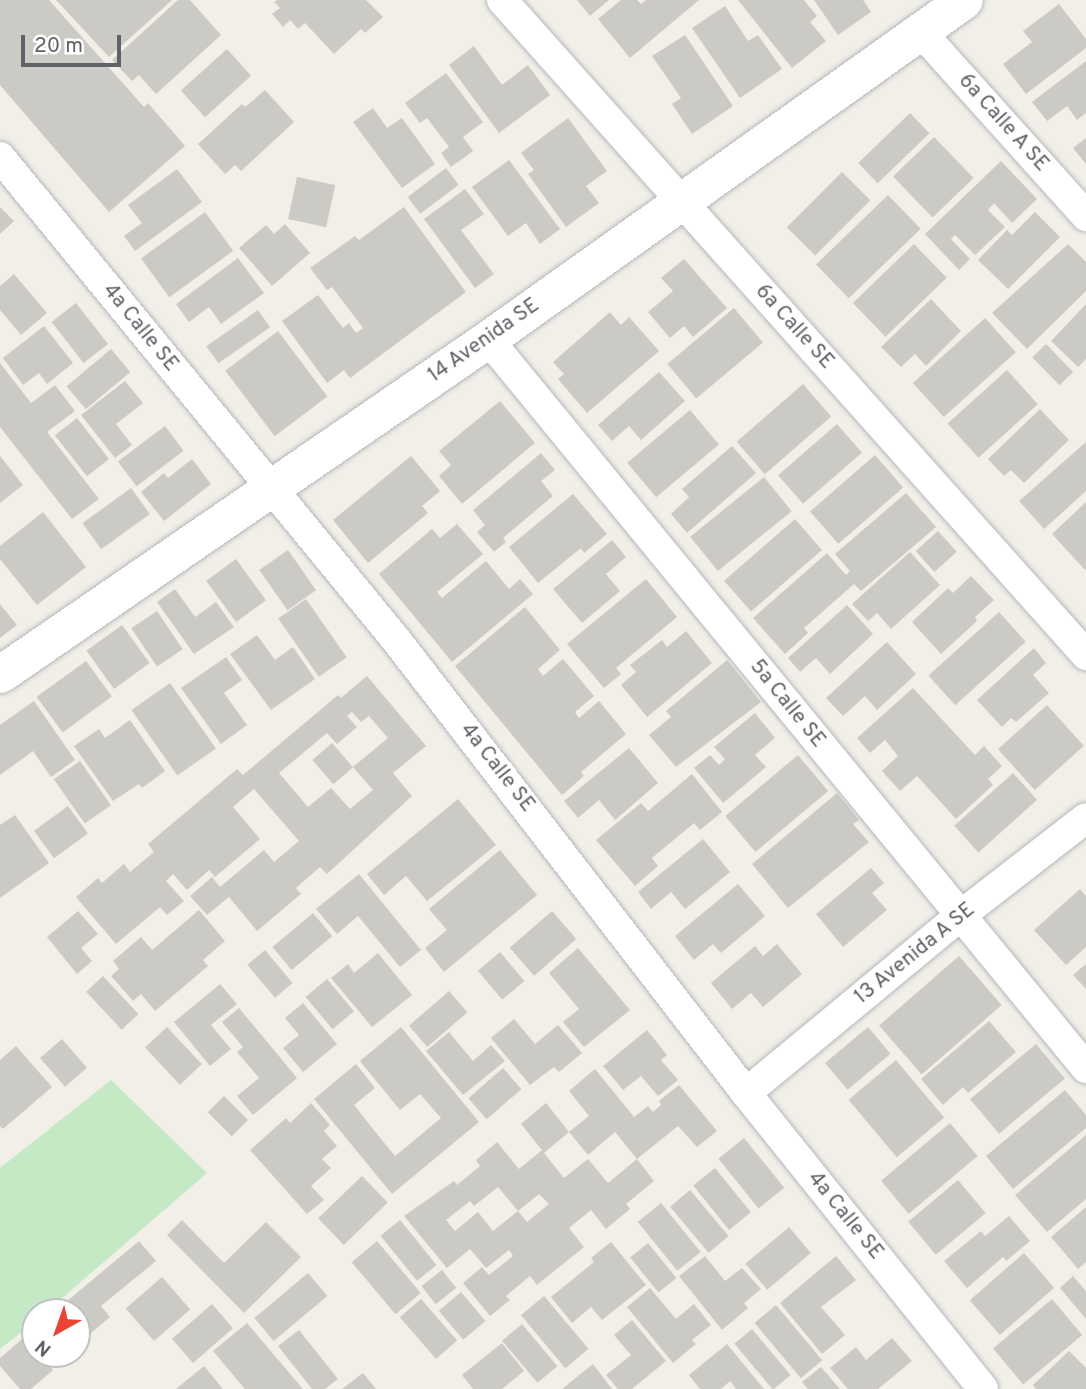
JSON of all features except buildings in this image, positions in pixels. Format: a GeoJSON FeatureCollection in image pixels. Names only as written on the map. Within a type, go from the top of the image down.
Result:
{"type":"FeatureCollection","features":[{"type":"Feature","properties":{"kind":"street","name":"6a Calle SE"},"geometry":{"type":"LineString","coordinates":[[502,0],[1086,655]]}},
{"type":"Feature","properties":{"kind":"street","name":"14 Avenida SE"},"geometry":{"type":"LineString","coordinates":[[0,674],[488,339],[964,0]]}},
{"type":"Feature","properties":{"kind":"street","name":"6a Calle A SE"},"geometry":{"type":"LineString","coordinates":[[920,31],[1086,216]]}},
{"type":"Feature","properties":{"kind":"street","name":"4a Calle SE"},"geometry":{"type":"LineString","coordinates":[[0,158],[464,725],[746,1093],[983,1389]]}},
{"type":"Feature","properties":{"kind":"street","name":"5a Calle SE"},"geometry":{"type":"LineString","coordinates":[[488,339],[1086,1068]]}},
{"type":"Feature","properties":{"kind":"street","name":"13 Avenida A SE"},"geometry":{"type":"LineString","coordinates":[[746,1093],[961,915],[1086,818]]}},
{"type":"Feature","properties":{"kind":"green space"},"geometry":{"type":"Polygon","coordinates":[[[111,1080],[207,1173],[62,1298],[21,1298],[21,1332],[0,1349],[0,1168],[111,1080]]]}}]}
